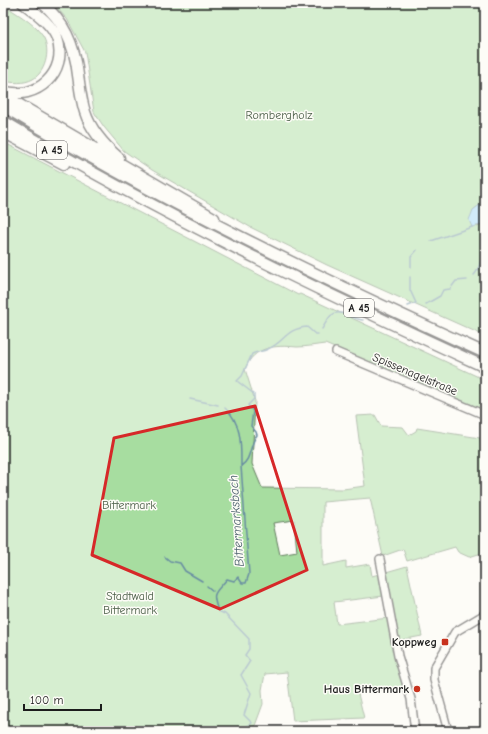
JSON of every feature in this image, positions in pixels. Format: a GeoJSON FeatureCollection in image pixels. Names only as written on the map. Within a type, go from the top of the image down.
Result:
{"type":"FeatureCollection","features":[{"type":"Feature","properties":{"kind":"highway"},"geometry":{"type":"LineString","coordinates":[[3,91],[17,94],[32,92],[39,88],[53,75],[59,57],[59,47],[52,28],[24,3]]}},
{"type":"Feature","properties":{"kind":"highway"},"geometry":{"type":"LineString","coordinates":[[42,3],[59,20],[70,40],[76,58],[83,105],[93,130],[119,158],[177,200]]}},
{"type":"Feature","properties":{"kind":"highway"},"geometry":{"type":"LineString","coordinates":[[3,95],[142,175]]}},
{"type":"Feature","properties":{"kind":"highway","name":"A 45"},"geometry":{"type":"LineString","coordinates":[[3,106],[177,200],[249,242],[485,353]]}},
{"type":"Feature","properties":{"kind":"highway","name":"A 45"},"geometry":{"type":"LineString","coordinates":[[3,121],[101,178],[169,214],[299,280],[485,367]]}},
{"type":"Feature","properties":{"kind":"highway"},"geometry":{"type":"LineString","coordinates":[[3,132],[67,166],[101,178]]}},
{"type":"Feature","properties":{"kind":"street","name":"Spissenagelstraße"},"geometry":{"type":"LineString","coordinates":[[336,352],[485,415]]}},
{"type":"Feature","properties":{"kind":"street"},"geometry":{"type":"LineString","coordinates":[[380,559],[398,656],[411,699],[415,731]]}},
{"type":"Feature","properties":{"kind":"street"},"geometry":{"type":"LineString","coordinates":[[448,731],[434,680],[434,668],[455,632],[485,614]]}},
{"type":"Feature","properties":{"kind":"highlighted area"},"geometry":{"type":"Polygon","coordinates":[[[255,406],[307,570],[220,609],[92,555],[114,438],[255,406]]]}},
{"type":"Feature","properties":{"kind":"green space","name":"Rombergholz"},"geometry":{"type":"Polygon","coordinates":[[[52,3],[485,3],[485,201],[473,210],[477,227],[485,224],[485,336],[327,265],[250,227],[152,170],[124,151],[104,127],[94,112],[85,52],[67,19],[52,3]]]}},
{"type":"Feature","properties":{"kind":"green space"},"geometry":{"type":"Polygon","coordinates":[[[3,4],[34,26],[45,40],[47,52],[44,65],[38,75],[30,81],[18,83],[3,81],[3,4]]]}},
{"type":"Feature","properties":{"kind":"green space","name":"Stadtwald Bittermark"},"geometry":{"type":"Polygon","coordinates":[[[3,142],[298,295],[300,294],[485,380],[485,410],[325,344],[300,347],[281,346],[266,349],[260,351],[254,356],[249,361],[245,369],[255,401],[252,464],[262,488],[343,489],[365,486],[356,416],[375,415],[381,426],[403,427],[409,435],[416,431],[417,428],[480,438],[485,455],[485,552],[469,557],[458,552],[455,547],[407,561],[403,549],[383,556],[370,498],[323,502],[323,566],[346,561],[346,568],[370,564],[372,576],[407,566],[422,636],[395,641],[408,690],[357,690],[364,718],[293,721],[287,672],[265,674],[262,690],[263,704],[253,731],[3,731],[3,142]],[[294,520],[273,523],[280,555],[297,552],[294,520]],[[384,596],[334,602],[337,624],[389,618],[384,596]]]}},
{"type":"Feature","properties":{"kind":"water"},"geometry":{"type":"Polygon","coordinates":[[[485,201],[485,224],[472,227],[469,220],[473,210],[485,201]]]}},
{"type":"Feature","properties":{"kind":"waterway"},"geometry":{"type":"LineString","coordinates":[[431,241],[472,227]]}},
{"type":"Feature","properties":{"kind":"waterway","name":"Bittermarksbach"},"geometry":{"type":"LineString","coordinates":[[474,275],[479,267],[483,240]]}},
{"type":"Feature","properties":{"kind":"waterway"},"geometry":{"type":"LineString","coordinates":[[411,267],[411,257],[417,250]]}},
{"type":"Feature","properties":{"kind":"waterway","name":"Bittermarksbach"},"geometry":{"type":"LineString","coordinates":[[478,270],[485,262]]}},
{"type":"Feature","properties":{"kind":"waterway"},"geometry":{"type":"LineString","coordinates":[[408,306],[416,303],[410,290],[410,277]]}},
{"type":"Feature","properties":{"kind":"waterway","name":"Bittermarksbach"},"geometry":{"type":"LineString","coordinates":[[426,304],[440,296],[443,290],[450,289],[456,281],[467,280]]}},
{"type":"Feature","properties":{"kind":"waterway","name":"Bittermarksbach"},"geometry":{"type":"LineString","coordinates":[[322,329],[329,317],[335,313],[363,320]]}},
{"type":"Feature","properties":{"kind":"waterway","name":"Bittermarksbach"},"geometry":{"type":"LineString","coordinates":[[232,731],[237,727],[243,729],[252,723],[244,715],[251,693],[241,675],[250,661],[245,655],[249,649],[249,639],[225,614],[218,611],[215,593],[227,579],[234,581],[238,577],[242,583],[246,583],[249,574],[241,466],[247,460],[254,439],[257,435],[251,426],[253,411],[248,405],[254,399],[254,394],[237,381],[242,376],[252,354],[274,346],[289,333],[300,328],[307,327],[315,334],[318,334]]}},
{"type":"Feature","properties":{"kind":"waterway"},"geometry":{"type":"LineString","coordinates":[[190,399],[218,405]]}},
{"type":"Feature","properties":{"kind":"waterway"},"geometry":{"type":"LineString","coordinates":[[225,408],[231,414],[238,427],[241,466]]}},
{"type":"Feature","properties":{"kind":"waterway"},"geometry":{"type":"LineString","coordinates":[[165,557],[170,561],[180,563],[185,571],[202,581]]}},
{"type":"Feature","properties":{"kind":"waterway"},"geometry":{"type":"LineString","coordinates":[[207,586],[213,591]]}},
{"type":"Feature","properties":{"kind":"waterway","name":"Bittermarksbach"},"geometry":{"type":"LineString","coordinates":[[223,731],[226,729],[228,731]]}},
{"type":"Feature","properties":{"kind":"place","name":"Koppweg"},"geometry":{"type":"Point","coordinates":[445,642]}},
{"type":"Feature","properties":{"kind":"place","name":"Haus Bittermark"},"geometry":{"type":"Point","coordinates":[417,689]}},
{"type":"Feature","properties":{"kind":"park label","name":"Bittermark"},"geometry":{"type":"Point","coordinates":[129,505]}}]}
